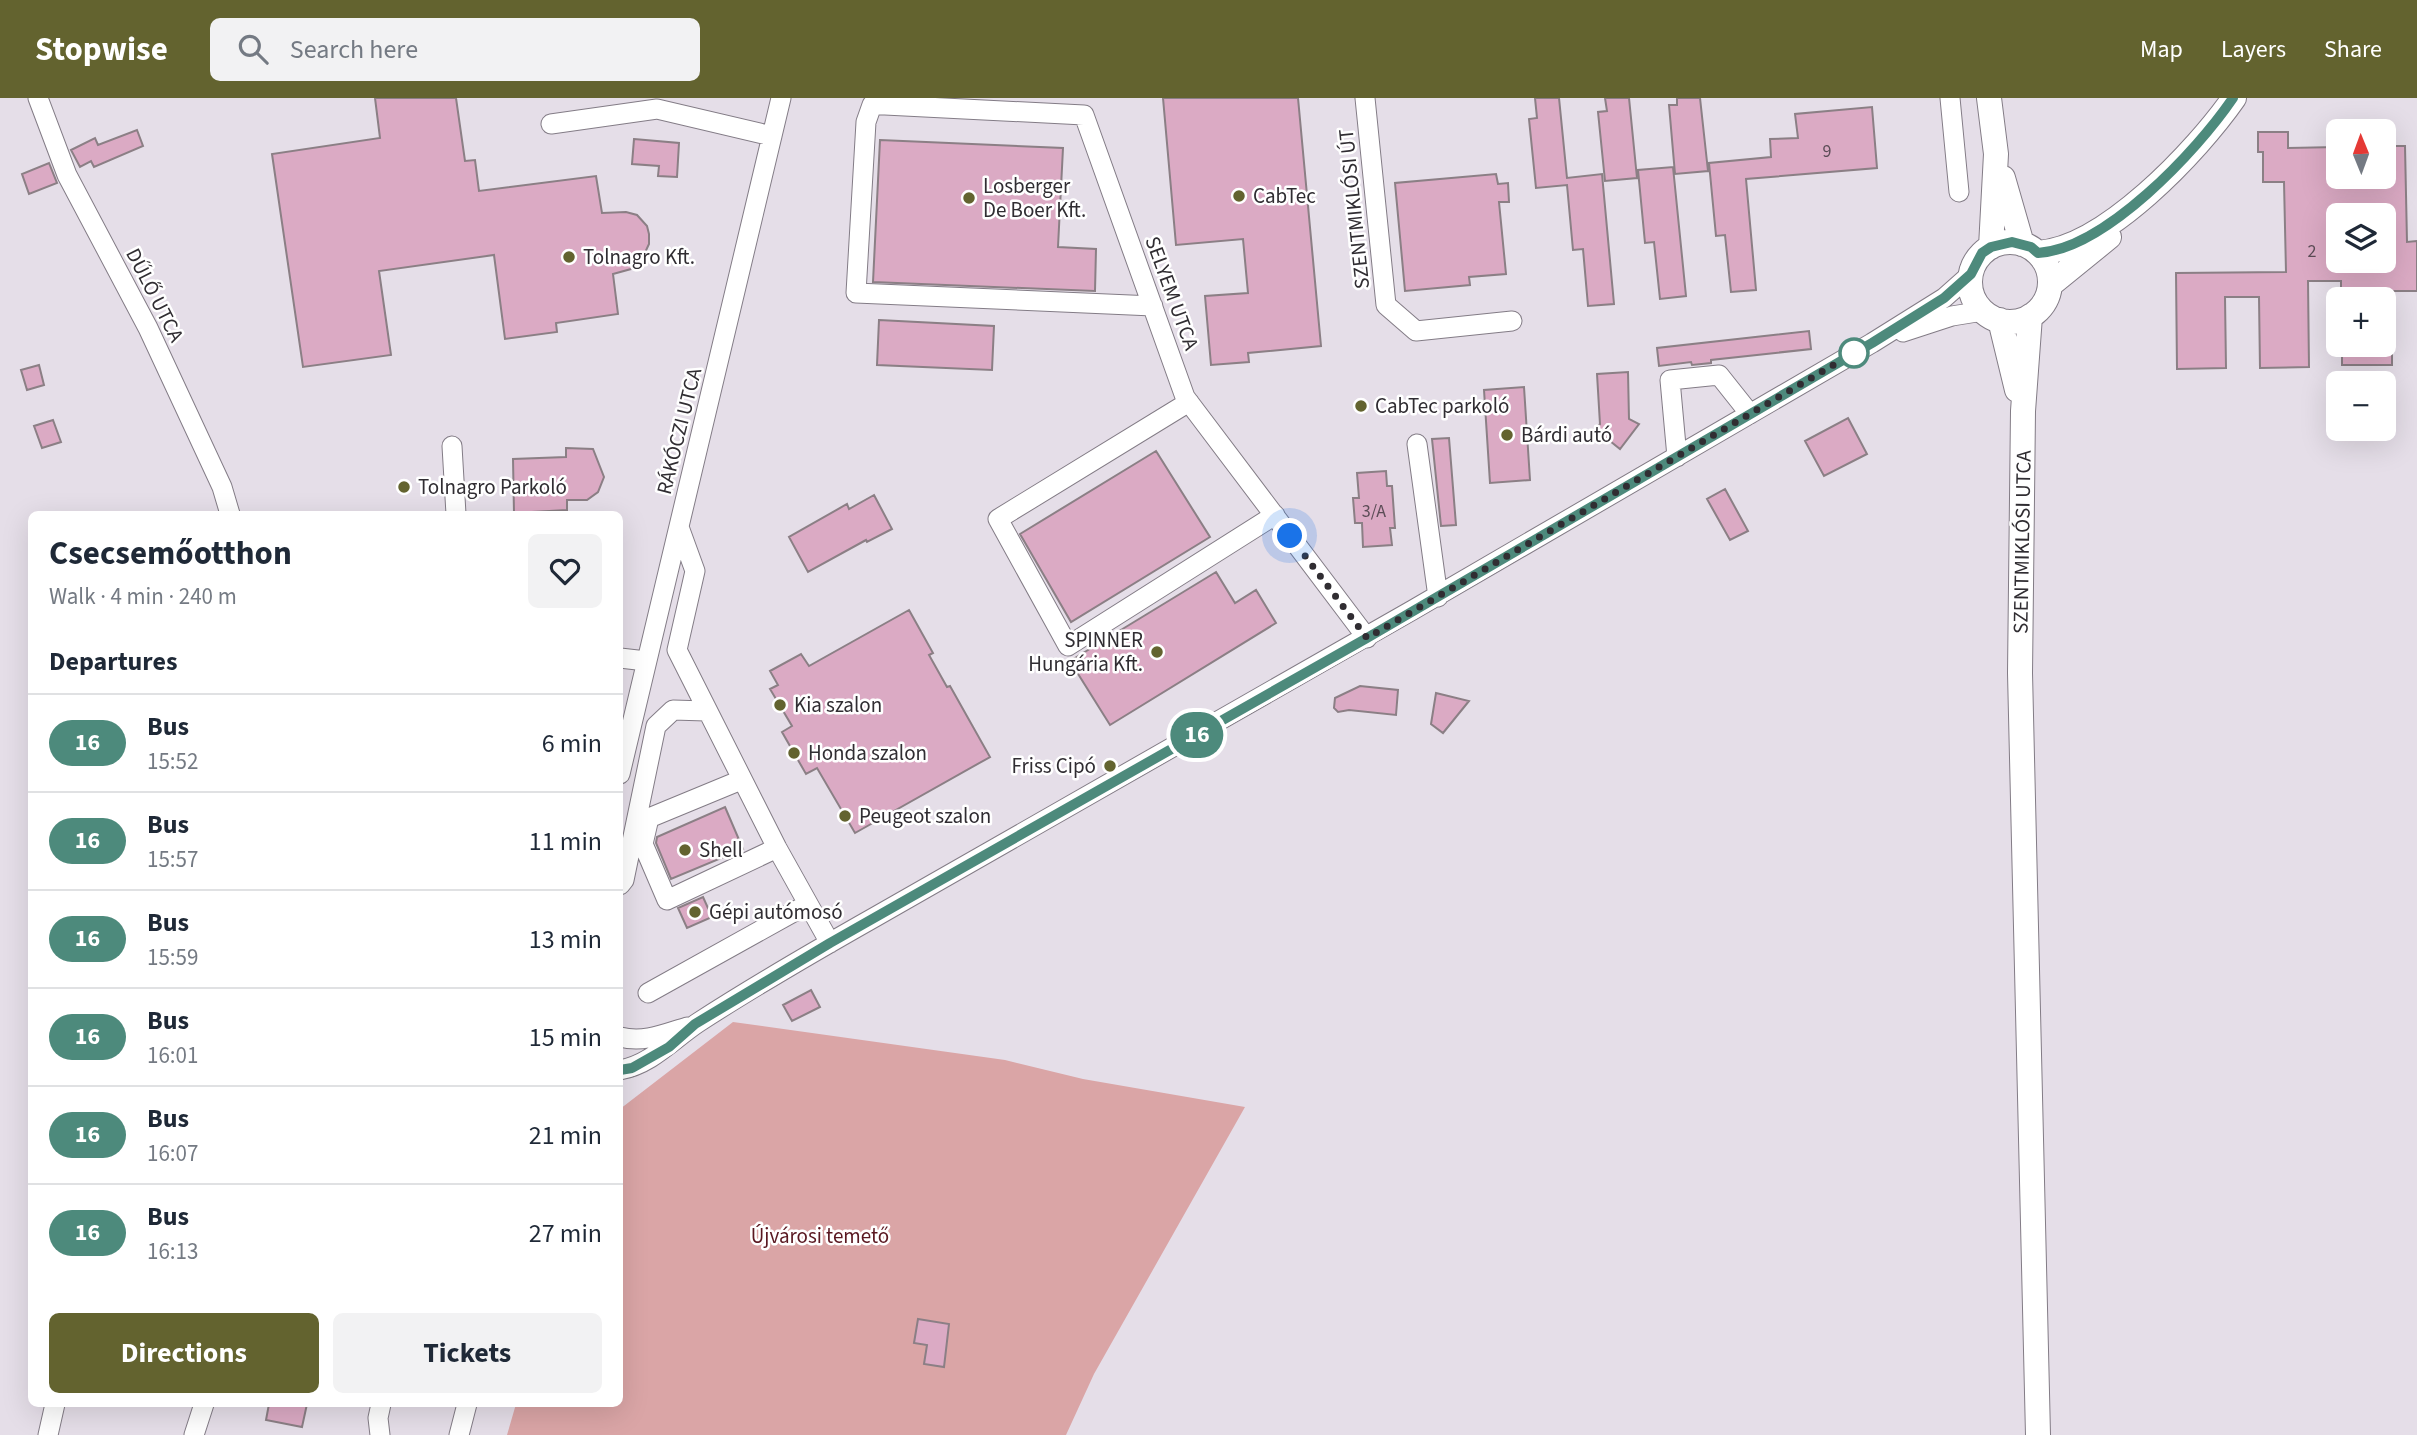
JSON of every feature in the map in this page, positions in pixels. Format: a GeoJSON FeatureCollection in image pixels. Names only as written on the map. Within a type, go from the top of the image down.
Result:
{"type":"FeatureCollection","features":[{"type":"Feature","properties":{"kind":"main road"},"geometry":{"type":"LineString","coordinates":[[1989,98],[1996,154],[1991,247]]}},
{"type":"Feature","properties":{"kind":"main road"},"geometry":{"type":"LineString","coordinates":[[2030,249],[2070,247],[2091,236],[2136,203],[2179,164],[2234,98]]}},
{"type":"Feature","properties":{"kind":"main road"},"geometry":{"type":"LineString","coordinates":[[1996,154],[2030,249]]}},
{"type":"Feature","properties":{"kind":"main road"},"geometry":{"type":"LineString","coordinates":[[2050,285],[2118,230],[2136,203]]}},
{"type":"Feature","properties":{"kind":"main road"},"geometry":{"type":"LineString","coordinates":[[1991,316],[2010,322],[2030,316],[2047,297],[2050,285],[2045,263],[2030,249],[2012,242],[1991,247],[1982,253],[1971,274],[1972,294],[1991,316],[2023,411]]}},
{"type":"Feature","properties":{"kind":"main road"},"geometry":{"type":"LineString","coordinates":[[2023,411],[2030,316]]}},
{"type":"Feature","properties":{"kind":"main road","name":"SZENTMIKLÓSI UTCA"},"geometry":{"type":"LineString","coordinates":[[2023,411],[2020,673],[2038,1435]]}},
{"type":"Feature","properties":{"kind":"street","name":"DŰLŐ UTCA"},"geometry":{"type":"LineString","coordinates":[[38,98],[67,175],[148,328],[222,486],[229,511]]}},
{"type":"Feature","properties":{"kind":"street","name":"RÁKÓCZI UTCA"},"geometry":{"type":"LineString","coordinates":[[623,761],[781,98]]}},
{"type":"Feature","properties":{"kind":"street","name":"SZENTMIKLÓSI ÚT"},"geometry":{"type":"LineString","coordinates":[[1365,98],[1386,305],[1416,331],[1512,321]]}},
{"type":"Feature","properties":{"kind":"street"},"geometry":{"type":"LineString","coordinates":[[1950,98],[1959,192]]}},
{"type":"Feature","properties":{"kind":"street"},"geometry":{"type":"LineString","coordinates":[[885,102],[872,105],[866,122],[856,293],[1153,306]]}},
{"type":"Feature","properties":{"kind":"street","name":"SELYEM UTCA"},"geometry":{"type":"LineString","coordinates":[[885,102],[1084,115],[1189,402],[1367,638]]}},
{"type":"Feature","properties":{"kind":"street"},"geometry":{"type":"LineString","coordinates":[[551,124],[657,109],[772,135]]}},
{"type":"Feature","properties":{"kind":"street"},"geometry":{"type":"LineString","coordinates":[[623,1070],[632,1068],[669,1047],[695,1024],[830,943],[1367,638],[1872,343],[1944,298],[1971,274]]}},
{"type":"Feature","properties":{"kind":"street"},"geometry":{"type":"LineString","coordinates":[[1872,343],[1952,316],[1991,316]]}},
{"type":"Feature","properties":{"kind":"street"},"geometry":{"type":"LineString","coordinates":[[1677,457],[1670,380],[1719,375],[1750,414]]}},
{"type":"Feature","properties":{"kind":"street"},"geometry":{"type":"LineString","coordinates":[[1189,402],[998,519],[1068,646],[1275,516]]}},
{"type":"Feature","properties":{"kind":"street"},"geometry":{"type":"LineString","coordinates":[[1417,444],[1438,597]]}},
{"type":"Feature","properties":{"kind":"street"},"geometry":{"type":"LineString","coordinates":[[452,446],[456,511]]}},
{"type":"Feature","properties":{"kind":"street"},"geometry":{"type":"LineString","coordinates":[[679,527],[695,571],[677,650],[776,848],[830,943]]}},
{"type":"Feature","properties":{"kind":"street"},"geometry":{"type":"LineString","coordinates":[[623,658],[646,661]]}},
{"type":"Feature","properties":{"kind":"street"},"geometry":{"type":"LineString","coordinates":[[623,881],[656,726],[673,710],[706,711]]}},
{"type":"Feature","properties":{"kind":"street"},"geometry":{"type":"LineString","coordinates":[[741,780],[649,818],[643,844],[667,900],[776,848]]}},
{"type":"Feature","properties":{"kind":"street"},"geometry":{"type":"LineString","coordinates":[[648,993],[808,904]]}},
{"type":"Feature","properties":{"kind":"street"},"geometry":{"type":"LineString","coordinates":[[623,1038],[633,1041],[649,1039],[695,1024]]}},
{"type":"Feature","properties":{"kind":"street"},"geometry":{"type":"LineString","coordinates":[[48,1435],[54,1407]]}},
{"type":"Feature","properties":{"kind":"street"},"geometry":{"type":"LineString","coordinates":[[194,1435],[203,1407]]}},
{"type":"Feature","properties":{"kind":"street"},"geometry":{"type":"LineString","coordinates":[[380,1407],[378,1418],[380,1435]]}},
{"type":"Feature","properties":{"kind":"street"},"geometry":{"type":"LineString","coordinates":[[459,1435],[466,1407]]}},
{"type":"Feature","properties":{"kind":"green space","name":"Újvárosi temető"},"geometry":{"type":"Polygon","coordinates":[[[733,1022],[1005,1060],[1083,1079],[1245,1107],[1094,1374],[1066,1435],[507,1435],[515,1407],[623,1407],[623,1107],[733,1022]]]}},
{"type":"Feature","properties":{"kind":"building"},"geometry":{"type":"Polygon","coordinates":[[[375,98],[456,98],[465,161],[475,160],[479,191],[596,176],[602,213],[626,212],[637,215],[647,226],[649,234],[649,244],[642,259],[631,269],[613,274],[618,314],[556,323],[557,332],[505,339],[494,255],[379,271],[391,355],[303,367],[272,154],[380,138],[375,98]]]}},
{"type":"Feature","properties":{"kind":"building","name":"CabTec"},"geometry":{"type":"Polygon","coordinates":[[[1163,98],[1298,98],[1321,346],[1248,353],[1249,362],[1211,365],[1205,296],[1248,293],[1243,239],[1176,245],[1163,98]]]}},
{"type":"Feature","properties":{"kind":"building"},"geometry":{"type":"Polygon","coordinates":[[[1535,98],[1559,98],[1567,178],[1602,174],[1614,304],[1588,306],[1583,249],[1573,250],[1567,185],[1536,188],[1529,119],[1537,118],[1535,98]]]}},
{"type":"Feature","properties":{"kind":"building"},"geometry":{"type":"Polygon","coordinates":[[[1605,98],[1629,98],[1637,178],[1605,181],[1598,112],[1607,111],[1605,98]]]}},
{"type":"Feature","properties":{"kind":"building"},"geometry":{"type":"Polygon","coordinates":[[[1677,98],[1700,98],[1708,171],[1675,174],[1669,105],[1677,105],[1677,98]]]}},
{"type":"Feature","properties":{"kind":"building"},"geometry":{"type":"Polygon","coordinates":[[[1872,107],[1877,168],[1746,179],[1756,290],[1731,292],[1725,235],[1716,236],[1709,163],[1771,157],[1770,139],[1798,138],[1795,114],[1872,107]]]}},
{"type":"Feature","properties":{"kind":"building"},"geometry":{"type":"Polygon","coordinates":[[[137,130],[143,146],[94,167],[91,161],[80,167],[71,150],[95,138],[98,145],[137,130]]]}},
{"type":"Feature","properties":{"kind":"building"},"geometry":{"type":"Polygon","coordinates":[[[2258,132],[2288,132],[2288,148],[2326,147],[2326,189],[2396,189],[2396,146],[2405,146],[2407,242],[2417,241],[2417,291],[2396,291],[2396,287],[2341,287],[2341,281],[2308,281],[2309,367],[2260,368],[2259,297],[2225,297],[2226,368],[2177,369],[2176,273],[2286,272],[2284,182],[2263,182],[2263,152],[2258,152],[2258,132]]]}},
{"type":"Feature","properties":{"kind":"building"},"geometry":{"type":"Polygon","coordinates":[[[634,139],[679,143],[677,177],[658,176],[659,166],[632,164],[634,139]]]}},
{"type":"Feature","properties":{"kind":"building","name":"Losberger De Boer Kft."},"geometry":{"type":"Polygon","coordinates":[[[880,140],[1063,148],[1058,247],[1096,249],[1095,291],[873,282],[880,140]]]}},
{"type":"Feature","properties":{"kind":"building"},"geometry":{"type":"Polygon","coordinates":[[[49,163],[57,183],[29,194],[22,174],[49,163]]]}},
{"type":"Feature","properties":{"kind":"building"},"geometry":{"type":"Polygon","coordinates":[[[1673,167],[1686,296],[1660,299],[1654,242],[1645,243],[1638,170],[1673,167]]]}},
{"type":"Feature","properties":{"kind":"building"},"geometry":{"type":"Polygon","coordinates":[[[1496,174],[1498,184],[1508,183],[1509,202],[1499,202],[1506,274],[1469,277],[1470,285],[1405,291],[1395,183],[1496,174]]]}},
{"type":"Feature","properties":{"kind":"building"},"geometry":{"type":"Polygon","coordinates":[[[879,320],[994,326],[992,370],[877,365],[879,320]]]}},
{"type":"Feature","properties":{"kind":"building"},"geometry":{"type":"Polygon","coordinates":[[[1809,331],[1811,349],[1711,360],[1711,363],[1692,365],[1691,362],[1659,366],[1657,348],[1809,331]]]}},
{"type":"Feature","properties":{"kind":"building"},"geometry":{"type":"Polygon","coordinates":[[[2342,357],[2392,357],[2392,365],[2342,365],[2342,357]]]}},
{"type":"Feature","properties":{"kind":"building"},"geometry":{"type":"Polygon","coordinates":[[[39,365],[44,385],[27,390],[21,370],[39,365]]]}},
{"type":"Feature","properties":{"kind":"building"},"geometry":{"type":"Polygon","coordinates":[[[1628,372],[1629,419],[1639,424],[1620,449],[1595,429],[1600,424],[1597,374],[1628,372]]]}},
{"type":"Feature","properties":{"kind":"building","name":"Bárdi autó"},"geometry":{"type":"Polygon","coordinates":[[[1524,387],[1530,480],[1490,483],[1484,390],[1524,387]]]}},
{"type":"Feature","properties":{"kind":"building"},"geometry":{"type":"Polygon","coordinates":[[[1848,418],[1867,454],[1824,476],[1805,441],[1848,418]]]}},
{"type":"Feature","properties":{"kind":"building"},"geometry":{"type":"Polygon","coordinates":[[[53,420],[61,442],[42,448],[34,426],[53,420]]]}},
{"type":"Feature","properties":{"kind":"building"},"geometry":{"type":"Polygon","coordinates":[[[1449,438],[1456,525],[1441,526],[1432,439],[1449,438]]]}},
{"type":"Feature","properties":{"kind":"building"},"geometry":{"type":"Polygon","coordinates":[[[566,448],[593,449],[604,477],[598,492],[587,500],[567,500],[567,510],[514,511],[513,459],[566,457],[566,448]]]}},
{"type":"Feature","properties":{"kind":"building"},"geometry":{"type":"Polygon","coordinates":[[[1156,451],[1210,537],[1071,622],[1020,534],[1156,451]]]}},
{"type":"Feature","properties":{"kind":"building"},"geometry":{"type":"Polygon","coordinates":[[[1386,471],[1387,486],[1392,486],[1395,528],[1390,528],[1392,545],[1363,547],[1362,523],[1355,523],[1353,498],[1359,498],[1357,473],[1386,471]]]}},
{"type":"Feature","properties":{"kind":"building"},"geometry":{"type":"Polygon","coordinates":[[[1725,489],[1748,531],[1730,540],[1707,499],[1725,489]]]}},
{"type":"Feature","properties":{"kind":"building"},"geometry":{"type":"Polygon","coordinates":[[[874,495],[892,529],[808,572],[789,537],[847,504],[849,509],[874,495]]]}},
{"type":"Feature","properties":{"kind":"building","name":"SPINNER Hungária Kft."},"geometry":{"type":"Polygon","coordinates":[[[1216,572],[1235,603],[1256,590],[1276,623],[1110,725],[1070,661],[1216,572]]]}},
{"type":"Feature","properties":{"kind":"building"},"geometry":{"type":"Polygon","coordinates":[[[909,610],[933,653],[929,655],[947,687],[950,686],[990,757],[855,833],[817,768],[806,774],[782,732],[792,726],[770,689],[778,685],[770,671],[801,654],[809,666],[909,610]]]}},
{"type":"Feature","properties":{"kind":"building"},"geometry":{"type":"Polygon","coordinates":[[[1360,686],[1398,690],[1396,715],[1349,710],[1338,712],[1334,708],[1335,698],[1360,686]]]}},
{"type":"Feature","properties":{"kind":"building"},"geometry":{"type":"Polygon","coordinates":[[[1436,693],[1469,701],[1443,733],[1431,724],[1436,693]]]}},
{"type":"Feature","properties":{"kind":"building"},"geometry":{"type":"Polygon","coordinates":[[[725,807],[743,849],[671,879],[656,843],[657,837],[725,807]]]}},
{"type":"Feature","properties":{"kind":"building","name":"Gépi autómosó"},"geometry":{"type":"Polygon","coordinates":[[[703,897],[712,917],[687,928],[678,908],[703,897]]]}},
{"type":"Feature","properties":{"kind":"building"},"geometry":{"type":"Polygon","coordinates":[[[811,990],[820,1007],[792,1021],[783,1005],[811,990]]]}},
{"type":"Feature","properties":{"kind":"building"},"geometry":{"type":"Polygon","coordinates":[[[918,1319],[949,1324],[944,1367],[924,1364],[927,1345],[914,1343],[918,1319]]]}},
{"type":"Feature","properties":{"kind":"building"},"geometry":{"type":"Polygon","coordinates":[[[268,1407],[306,1407],[302,1427],[266,1420],[268,1407]]]}},
{"type":"Feature","properties":{"kind":"bus line","name":"16"},"geometry":{"type":"LineString","coordinates":[[623,1070],[632,1068],[669,1047],[695,1024],[830,943],[1367,638],[1872,343],[1944,298],[1971,274],[1982,253],[1991,247],[2012,242],[2031,247],[2038,253],[2053,253],[2091,236],[2136,203],[2179,164],[2233,98]]}},
{"type":"Feature","properties":{"kind":"place","name":"CabTec"},"geometry":{"type":"Point","coordinates":[1239,196]}},
{"type":"Feature","properties":{"kind":"place","name":"Losberger De Boer Kft."},"geometry":{"type":"Point","coordinates":[969,198]}},
{"type":"Feature","properties":{"kind":"place","name":"Tolnagro Kft."},"geometry":{"type":"Point","coordinates":[569,257]}},
{"type":"Feature","properties":{"kind":"place","name":"CabTec parkoló"},"geometry":{"type":"Point","coordinates":[1361,406]}},
{"type":"Feature","properties":{"kind":"place","name":"Bárdi autó"},"geometry":{"type":"Point","coordinates":[1507,435]}},
{"type":"Feature","properties":{"kind":"place","name":"Tolnagro Parkoló"},"geometry":{"type":"Point","coordinates":[404,487]}},
{"type":"Feature","properties":{"kind":"place","name":"SPINNER Hungária Kft."},"geometry":{"type":"Point","coordinates":[1157,652]}},
{"type":"Feature","properties":{"kind":"place","name":"Kia szalon"},"geometry":{"type":"Point","coordinates":[780,705]}},
{"type":"Feature","properties":{"kind":"place","name":"Honda szalon"},"geometry":{"type":"Point","coordinates":[794,753]}},
{"type":"Feature","properties":{"kind":"place","name":"Friss Cipó"},"geometry":{"type":"Point","coordinates":[1110,766]}},
{"type":"Feature","properties":{"kind":"place","name":"Peugeot szalon"},"geometry":{"type":"Point","coordinates":[845,816]}},
{"type":"Feature","properties":{"kind":"place","name":"Shell"},"geometry":{"type":"Point","coordinates":[685,850]}},
{"type":"Feature","properties":{"kind":"place","name":"Gépi autómosó"},"geometry":{"type":"Point","coordinates":[695,912]}},
{"type":"Feature","properties":{"kind":"route"},"geometry":{"type":"LineString","coordinates":[[1290,536],[1367,638],[1854,353]]}}]}
